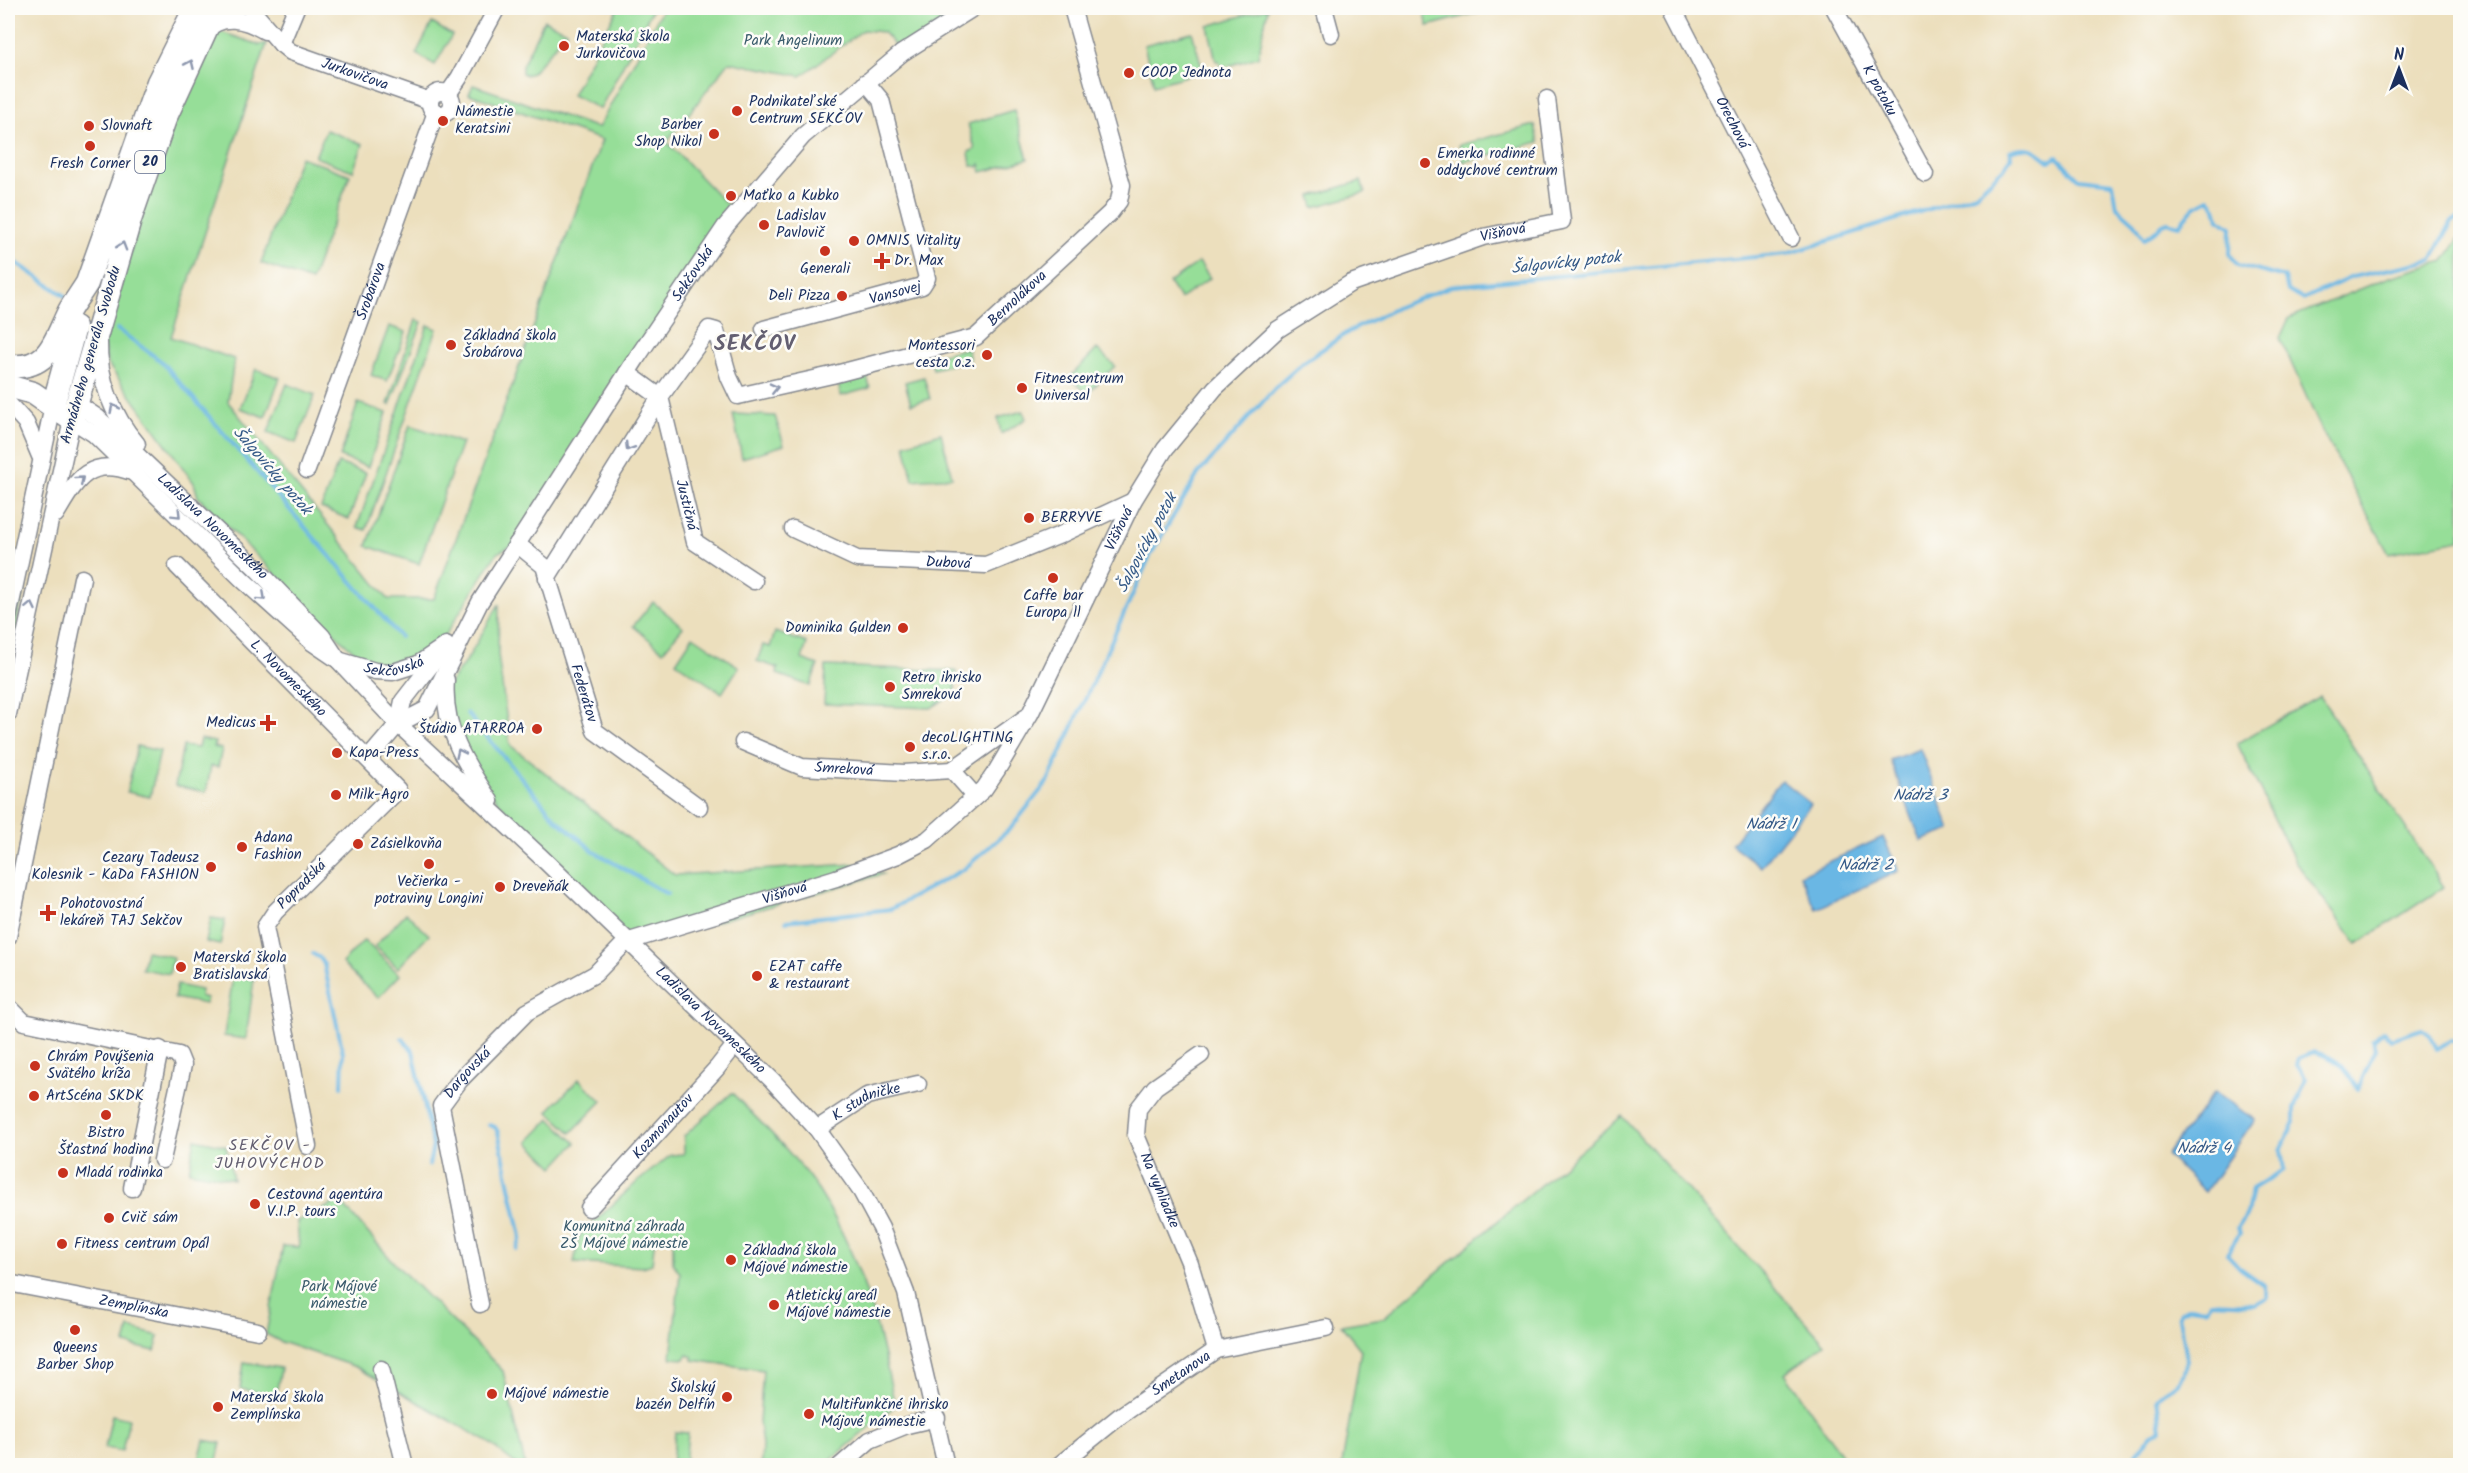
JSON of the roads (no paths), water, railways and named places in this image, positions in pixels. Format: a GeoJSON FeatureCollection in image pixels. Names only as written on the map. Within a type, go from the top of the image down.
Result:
{"type":"FeatureCollection","features":[{"type":"Feature","properties":{"kind":"main road","name":"Armádneho generála Svobodu"},"geometry":{"type":"LineString","coordinates":[[8,367],[32,363],[51,350],[69,312],[87,283],[154,91],[195,8]]}},
{"type":"Feature","properties":{"kind":"main road","name":"Armádneho generála Svobodu"},"geometry":{"type":"LineString","coordinates":[[74,412],[130,220],[165,119],[216,8]]}},
{"type":"Feature","properties":{"kind":"main road"},"geometry":{"type":"LineString","coordinates":[[55,398],[87,283]]}},
{"type":"Feature","properties":{"kind":"main road"},"geometry":{"type":"LineString","coordinates":[[8,367],[40,378],[55,398],[74,412]]}},
{"type":"Feature","properties":{"kind":"main road"},"geometry":{"type":"LineString","coordinates":[[8,386],[55,398]]}},
{"type":"Feature","properties":{"kind":"street","name":"Jurkovičova"},"geometry":{"type":"LineString","coordinates":[[250,8],[277,40],[291,52],[433,106]]}},
{"type":"Feature","properties":{"kind":"street"},"geometry":{"type":"LineString","coordinates":[[204,33],[215,23],[232,19],[247,22],[277,40],[296,8]]}},
{"type":"Feature","properties":{"kind":"street"},"geometry":{"type":"LineString","coordinates":[[433,106],[437,93],[447,94],[459,78],[497,8]]}},
{"type":"Feature","properties":{"kind":"street","name":"Sekčovská"},"geometry":{"type":"LineString","coordinates":[[398,724],[403,701],[480,602],[627,373],[725,227],[802,136],[902,53],[973,8]]}},
{"type":"Feature","properties":{"kind":"street","name":"Bernolákova"},"geometry":{"type":"LineString","coordinates":[[660,397],[709,329],[717,331],[729,377],[738,396],[832,375],[976,337],[1110,213],[1119,201],[1122,185],[1072,8]]}},
{"type":"Feature","properties":{"kind":"street"},"geometry":{"type":"LineString","coordinates":[[1324,8],[1331,34]]}},
{"type":"Feature","properties":{"kind":"street","name":"Orechová"},"geometry":{"type":"LineString","coordinates":[[1673,8],[1791,238]]}},
{"type":"Feature","properties":{"kind":"street","name":"K potoku"},"geometry":{"type":"LineString","coordinates":[[1834,8],[1925,174]]}},
{"type":"Feature","properties":{"kind":"street","name":"Vansovej"},"geometry":{"type":"LineString","coordinates":[[764,329],[922,286],[927,278],[881,100],[866,81]]}},
{"type":"Feature","properties":{"kind":"street","name":"Višňová"},"geometry":{"type":"LineString","coordinates":[[627,942],[836,878],[898,855],[927,840],[984,789],[1030,714],[1133,501],[1165,449],[1215,388],[1277,330],[1351,283],[1483,237],[1562,221],[1547,99]]}},
{"type":"Feature","properties":{"kind":"street","name":"Šrobárova"},"geometry":{"type":"LineString","coordinates":[[307,470],[433,106]]}},
{"type":"Feature","properties":{"kind":"street"},"geometry":{"type":"LineString","coordinates":[[99,322],[98,356],[112,407],[127,432],[189,503]]}},
{"type":"Feature","properties":{"kind":"street"},"geometry":{"type":"LineString","coordinates":[[547,578],[660,397],[627,373]]}},
{"type":"Feature","properties":{"kind":"street","name":"Justičná"},"geometry":{"type":"LineString","coordinates":[[660,397],[695,542],[753,581]]}},
{"type":"Feature","properties":{"kind":"street","name":"Armádneho generála Svobodu"},"geometry":{"type":"LineString","coordinates":[[8,617],[40,456],[55,398]]}},
{"type":"Feature","properties":{"kind":"street"},"geometry":{"type":"LineString","coordinates":[[8,403],[26,423],[40,456]]}},
{"type":"Feature","properties":{"kind":"street","name":"Armádneho generála Svobodu"},"geometry":{"type":"LineString","coordinates":[[8,714],[74,412]]}},
{"type":"Feature","properties":{"kind":"street","name":"Ladislava Novomeského"},"geometry":{"type":"LineString","coordinates":[[74,412],[243,580],[313,643],[338,660]]}},
{"type":"Feature","properties":{"kind":"street","name":"Ladislava Novomeského"},"geometry":{"type":"LineString","coordinates":[[74,412],[98,418],[189,503],[322,636],[338,660],[398,724],[518,835],[735,1045],[817,1129],[861,1191],[881,1228],[906,1293],[937,1418],[946,1466]]}},
{"type":"Feature","properties":{"kind":"street"},"geometry":{"type":"LineString","coordinates":[[47,528],[69,490],[90,471],[106,466],[135,473]]}},
{"type":"Feature","properties":{"kind":"street","name":"Dubová"},"geometry":{"type":"LineString","coordinates":[[794,529],[857,559],[986,565],[1060,535],[1133,501]]}},
{"type":"Feature","properties":{"kind":"street","name":"Federátov"},"geometry":{"type":"LineString","coordinates":[[517,544],[544,566],[595,731],[699,807]]}},
{"type":"Feature","properties":{"kind":"street","name":"L. Novomeského"},"geometry":{"type":"LineString","coordinates":[[177,566],[270,663],[369,758],[398,790]]}},
{"type":"Feature","properties":{"kind":"street"},"geometry":{"type":"LineString","coordinates":[[8,937],[82,578]]}},
{"type":"Feature","properties":{"kind":"street","name":"Sekčovská"},"geometry":{"type":"LineString","coordinates":[[398,724],[427,709],[480,602]]}},
{"type":"Feature","properties":{"kind":"street","name":"Sekčovská"},"geometry":{"type":"LineString","coordinates":[[338,660],[375,671],[393,672],[418,664],[449,641]]}},
{"type":"Feature","properties":{"kind":"street"},"geometry":{"type":"LineString","coordinates":[[446,671],[445,696],[449,729],[464,761],[493,805],[518,835]]}},
{"type":"Feature","properties":{"kind":"street"},"geometry":{"type":"LineString","coordinates":[[975,795],[952,770],[1030,714]]}},
{"type":"Feature","properties":{"kind":"street"},"geometry":{"type":"LineString","coordinates":[[369,758],[398,724]]}},
{"type":"Feature","properties":{"kind":"street","name":"Smreková"},"geometry":{"type":"LineString","coordinates":[[743,742],[802,767],[904,773],[952,770]]}},
{"type":"Feature","properties":{"kind":"street","name":"Popradská"},"geometry":{"type":"LineString","coordinates":[[308,1146],[265,927],[275,912],[398,790]]}},
{"type":"Feature","properties":{"kind":"street","name":"Dargovská"},"geometry":{"type":"LineString","coordinates":[[480,1304],[441,1106],[460,1080],[527,1012],[595,974],[627,942]]}},
{"type":"Feature","properties":{"kind":"street"},"geometry":{"type":"LineString","coordinates":[[8,1006],[24,1022],[160,1049],[179,1055],[183,1065],[162,1160]]}},
{"type":"Feature","properties":{"kind":"street","name":"Kozmonautov"},"geometry":{"type":"LineString","coordinates":[[589,1208],[710,1077],[735,1045]]}},
{"type":"Feature","properties":{"kind":"street"},"geometry":{"type":"LineString","coordinates":[[132,1188],[160,1049]]}},
{"type":"Feature","properties":{"kind":"street","name":"Na vyhliadke"},"geometry":{"type":"LineString","coordinates":[[1201,1055],[1155,1087],[1138,1109],[1136,1135],[1190,1264],[1216,1350]]}},
{"type":"Feature","properties":{"kind":"street","name":"K studničke"},"geometry":{"type":"LineString","coordinates":[[817,1129],[867,1096],[918,1084]]}},
{"type":"Feature","properties":{"kind":"street","name":"Zemplínska"},"geometry":{"type":"LineString","coordinates":[[8,1283],[258,1331]]}},
{"type":"Feature","properties":{"kind":"street","name":"Smetanova"},"geometry":{"type":"LineString","coordinates":[[1058,1466],[1120,1416],[1216,1350],[1326,1329]]}},
{"type":"Feature","properties":{"kind":"street"},"geometry":{"type":"LineString","coordinates":[[381,1369],[405,1466]]}},
{"type":"Feature","properties":{"kind":"street"},"geometry":{"type":"LineString","coordinates":[[840,1466],[870,1440],[907,1425],[937,1418]]}},
{"type":"Feature","properties":{"kind":"water","name":"Nádrž 3"},"geometry":{"type":"Polygon","coordinates":[[[1920,749],[1951,830],[1921,841],[1890,760],[1920,749]]]}},
{"type":"Feature","properties":{"kind":"water","name":"Nádrž 1"},"geometry":{"type":"Polygon","coordinates":[[[1781,780],[1811,804],[1761,867],[1731,844],[1781,780]]]}},
{"type":"Feature","properties":{"kind":"water","name":"Nádrž 2"},"geometry":{"type":"Polygon","coordinates":[[[1883,837],[1899,871],[1816,909],[1800,875],[1883,837]]]}},
{"type":"Feature","properties":{"kind":"water","name":"Nádrž 4"},"geometry":{"type":"Polygon","coordinates":[[[2215,1092],[2255,1120],[2205,1192],[2166,1155],[2215,1092]]]}},
{"type":"Feature","properties":{"kind":"waterway","name":"Šalgovícky potok"},"geometry":{"type":"LineString","coordinates":[[786,921],[891,909],[964,869],[1011,828],[1048,781],[1150,556],[1198,474],[1278,385],[1304,362],[1348,332],[1400,306],[1452,286],[1787,254],[1976,194],[2005,167],[2011,157],[2010,151],[2022,148],[2031,149],[2049,161],[2057,157],[2079,179],[2113,183],[2117,207],[2135,223],[2144,239],[2167,222],[2179,225],[2194,207],[2209,199],[2216,207],[2219,219],[2231,227],[2230,254],[2237,265],[2285,278],[2288,291],[2303,299],[2352,277],[2432,260],[2452,221],[2460,218]]}},
{"type":"Feature","properties":{"kind":"waterway","name":"Šalgovícky potok"},"geometry":{"type":"LineString","coordinates":[[8,257],[65,296]]}},
{"type":"Feature","properties":{"kind":"waterway","name":"Šalgovícky potok"},"geometry":{"type":"LineString","coordinates":[[117,329],[161,361],[400,637]]}},
{"type":"Feature","properties":{"kind":"waterway","name":"Šalgovícky potok"},"geometry":{"type":"LineString","coordinates":[[467,713],[556,819],[595,852],[667,894]]}},
{"type":"Feature","properties":{"kind":"waterway"},"geometry":{"type":"LineString","coordinates":[[313,954],[324,964],[343,1053],[342,1086]]}},
{"type":"Feature","properties":{"kind":"waterway"},"geometry":{"type":"LineString","coordinates":[[2127,1466],[2152,1434],[2161,1430],[2157,1398],[2176,1384],[2185,1370],[2186,1352],[2178,1316],[2180,1312],[2189,1307],[2206,1309],[2210,1302],[2255,1304],[2267,1297],[2264,1285],[2240,1268],[2227,1254],[2240,1233],[2237,1228],[2247,1214],[2252,1189],[2284,1170],[2281,1150],[2294,1122],[2294,1109],[2306,1079],[2297,1065],[2299,1058],[2314,1052],[2336,1061],[2345,1069],[2358,1089],[2375,1049],[2373,1040],[2383,1031],[2391,1039],[2422,1029],[2430,1035],[2437,1049],[2451,1040],[2460,1044]]}},
{"type":"Feature","properties":{"kind":"waterway"},"geometry":{"type":"LineString","coordinates":[[402,1038],[413,1051],[433,1146],[429,1165]]}},
{"type":"Feature","properties":{"kind":"waterway"},"geometry":{"type":"LineString","coordinates":[[489,1125],[495,1127],[498,1132],[521,1237],[517,1249]]}},
{"type":"Feature","properties":{"kind":"place","name":"Materská škola Jurkovičova"},"geometry":{"type":"Point","coordinates":[564,46]}},
{"type":"Feature","properties":{"kind":"place","name":"COOP Jednota"},"geometry":{"type":"Point","coordinates":[1129,73]}},
{"type":"Feature","properties":{"kind":"place","name":"Podnikateľské Centrum SEKČOV"},"geometry":{"type":"Point","coordinates":[737,111]}},
{"type":"Feature","properties":{"kind":"place","name":"Námestie Keratsini"},"geometry":{"type":"Point","coordinates":[443,121]}},
{"type":"Feature","properties":{"kind":"place","name":"Slovnaft"},"geometry":{"type":"Point","coordinates":[89,126]}},
{"type":"Feature","properties":{"kind":"place","name":"Barber Shop Nikol"},"geometry":{"type":"Point","coordinates":[714,134]}},
{"type":"Feature","properties":{"kind":"place","name":"Fresh Corner"},"geometry":{"type":"Point","coordinates":[90,146]}},
{"type":"Feature","properties":{"kind":"place","name":"Emerka rodinné oddychové centrum"},"geometry":{"type":"Point","coordinates":[1425,163]}},
{"type":"Feature","properties":{"kind":"place","name":"Maťko a Kubko"},"geometry":{"type":"Point","coordinates":[731,196]}},
{"type":"Feature","properties":{"kind":"place","name":"Ladislav Pavlovič"},"geometry":{"type":"Point","coordinates":[764,225]}},
{"type":"Feature","properties":{"kind":"place","name":"OMNIS Vitality"},"geometry":{"type":"Point","coordinates":[854,241]}},
{"type":"Feature","properties":{"kind":"place","name":"Generali"},"geometry":{"type":"Point","coordinates":[825,251]}},
{"type":"Feature","properties":{"kind":"place","name":"Dr. Max"},"geometry":{"type":"Point","coordinates":[882,261]}},
{"type":"Feature","properties":{"kind":"place","name":"Deli Pizza"},"geometry":{"type":"Point","coordinates":[842,296]}},
{"type":"Feature","properties":{"kind":"place","name":"Základná škola Šrobárova"},"geometry":{"type":"Point","coordinates":[451,345]}},
{"type":"Feature","properties":{"kind":"place","name":"Montessori cesta o.z."},"geometry":{"type":"Point","coordinates":[987,355]}},
{"type":"Feature","properties":{"kind":"place","name":"Fitnescentrum Universal"},"geometry":{"type":"Point","coordinates":[1022,388]}},
{"type":"Feature","properties":{"kind":"place","name":"BERRYVE"},"geometry":{"type":"Point","coordinates":[1029,518]}},
{"type":"Feature","properties":{"kind":"place","name":"Caffe bar Europa ll"},"geometry":{"type":"Point","coordinates":[1053,578]}},
{"type":"Feature","properties":{"kind":"place","name":"Dominika Gulden"},"geometry":{"type":"Point","coordinates":[903,628]}},
{"type":"Feature","properties":{"kind":"place","name":"Retro ihrisko Smreková"},"geometry":{"type":"Point","coordinates":[890,687]}},
{"type":"Feature","properties":{"kind":"place","name":"Medicus"},"geometry":{"type":"Point","coordinates":[268,723]}},
{"type":"Feature","properties":{"kind":"place","name":"Štúdio ATARROA"},"geometry":{"type":"Point","coordinates":[537,729]}},
{"type":"Feature","properties":{"kind":"place","name":"decoLIGHTING s.r.o."},"geometry":{"type":"Point","coordinates":[910,747]}},
{"type":"Feature","properties":{"kind":"place","name":"Kapa-Press"},"geometry":{"type":"Point","coordinates":[337,753]}},
{"type":"Feature","properties":{"kind":"place","name":"Milk-Agro"},"geometry":{"type":"Point","coordinates":[336,795]}},
{"type":"Feature","properties":{"kind":"place","name":"Zásielkovňa"},"geometry":{"type":"Point","coordinates":[358,844]}},
{"type":"Feature","properties":{"kind":"place","name":"Adana Fashion"},"geometry":{"type":"Point","coordinates":[242,847]}},
{"type":"Feature","properties":{"kind":"place","name":"Večierka - potraviny Longini"},"geometry":{"type":"Point","coordinates":[429,864]}},
{"type":"Feature","properties":{"kind":"place","name":"Cezary Tadeusz Kolesnik - KaDa FASHION"},"geometry":{"type":"Point","coordinates":[211,867]}},
{"type":"Feature","properties":{"kind":"place","name":"Dreveňák"},"geometry":{"type":"Point","coordinates":[500,887]}},
{"type":"Feature","properties":{"kind":"place","name":"Pohotovostná lekáreň TAJ Sekčov"},"geometry":{"type":"Point","coordinates":[48,913]}},
{"type":"Feature","properties":{"kind":"place","name":"Materská škola Bratislavská"},"geometry":{"type":"Point","coordinates":[181,967]}},
{"type":"Feature","properties":{"kind":"place","name":"EZAT caffe & restaurant"},"geometry":{"type":"Point","coordinates":[757,976]}},
{"type":"Feature","properties":{"kind":"place","name":"Chrám Povýšenia Svätého kríža"},"geometry":{"type":"Point","coordinates":[35,1066]}},
{"type":"Feature","properties":{"kind":"place","name":"ArtScéna SKDK"},"geometry":{"type":"Point","coordinates":[34,1096]}},
{"type":"Feature","properties":{"kind":"place","name":"Bistro Šťastná hodina"},"geometry":{"type":"Point","coordinates":[106,1115]}},
{"type":"Feature","properties":{"kind":"place","name":"Mladá rodinka"},"geometry":{"type":"Point","coordinates":[63,1173]}},
{"type":"Feature","properties":{"kind":"place","name":"Cestovná agentúra V.I.P. tours"},"geometry":{"type":"Point","coordinates":[255,1204]}},
{"type":"Feature","properties":{"kind":"place","name":"Cvič sám"},"geometry":{"type":"Point","coordinates":[109,1218]}},
{"type":"Feature","properties":{"kind":"place","name":"Fitness centrum Opál"},"geometry":{"type":"Point","coordinates":[62,1244]}},
{"type":"Feature","properties":{"kind":"place","name":"Základná škola Májové námestie"},"geometry":{"type":"Point","coordinates":[731,1260]}},
{"type":"Feature","properties":{"kind":"place","name":"Atletický areál Májové námestie"},"geometry":{"type":"Point","coordinates":[774,1305]}},
{"type":"Feature","properties":{"kind":"place","name":"Queens Barber Shop"},"geometry":{"type":"Point","coordinates":[75,1330]}},
{"type":"Feature","properties":{"kind":"place","name":"Májové námestie"},"geometry":{"type":"Point","coordinates":[492,1394]}},
{"type":"Feature","properties":{"kind":"place","name":"Školský bazén Delfín"},"geometry":{"type":"Point","coordinates":[727,1397]}},
{"type":"Feature","properties":{"kind":"place","name":"Materská škola Zemplínska"},"geometry":{"type":"Point","coordinates":[218,1407]}},
{"type":"Feature","properties":{"kind":"place","name":"Multifunkčné ihrisko Májové námestie"},"geometry":{"type":"Point","coordinates":[809,1414]}},
{"type":"Feature","properties":{"kind":"district","name":"SEKČOV"},"geometry":{"type":"Point","coordinates":[755,344]}},
{"type":"Feature","properties":{"kind":"district","name":"SEKČOV - JUHOVÝCHOD"},"geometry":{"type":"Point","coordinates":[270,1154]}},
{"type":"Feature","properties":{"kind":"park label","name":"Park Angelinum"},"geometry":{"type":"Point","coordinates":[793,41]}},
{"type":"Feature","properties":{"kind":"park label","name":"Komunitná záhrada ZŠ Májové námestie"},"geometry":{"type":"Point","coordinates":[624,1236]}},
{"type":"Feature","properties":{"kind":"park label","name":"Park Májové námestie"},"geometry":{"type":"Point","coordinates":[339,1296]}}]}
